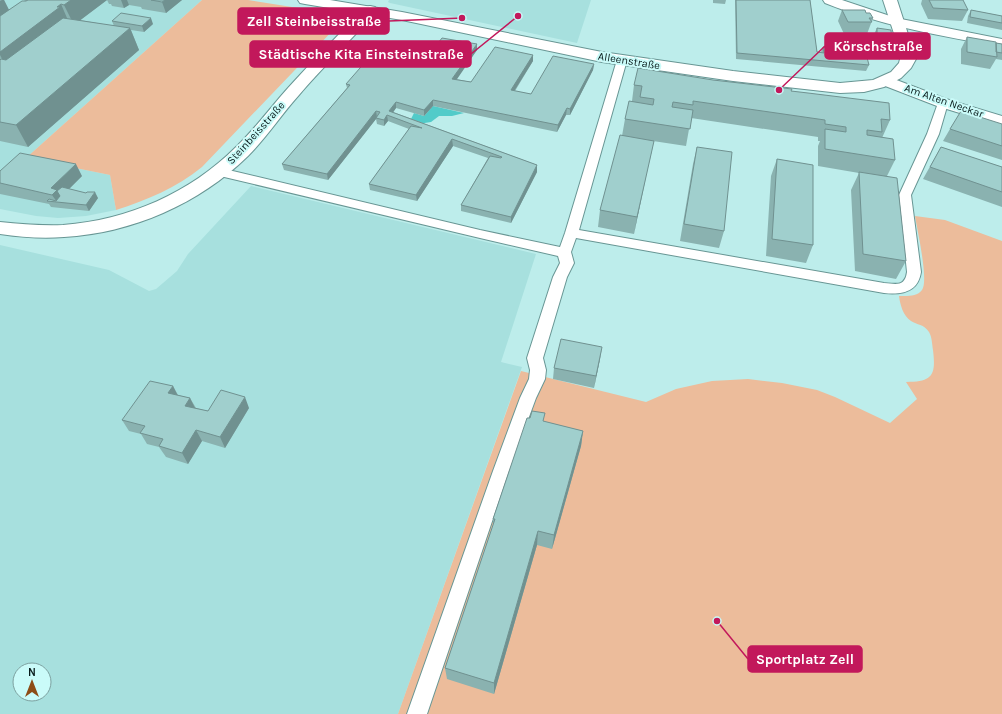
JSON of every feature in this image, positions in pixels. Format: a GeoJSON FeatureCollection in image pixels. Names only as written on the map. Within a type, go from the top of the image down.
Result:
{"type":"FeatureCollection","features":[{"type":"Feature","properties":{"kind":"street","name":"Alleenstraße"},"geometry":{"type":"LineString","coordinates":[[305,0],[370,10],[532,44],[622,60],[824,87],[860,87],[886,80],[900,72],[907,62],[906,49],[890,0]]}},
{"type":"Feature","properties":{"kind":"street"},"geometry":{"type":"LineString","coordinates":[[830,0],[863,13],[898,23],[1002,43]]}},
{"type":"Feature","properties":{"kind":"street","name":"Steinbeisstraße"},"geometry":{"type":"LineString","coordinates":[[0,228],[32,231],[69,231],[120,223],[165,206],[200,186],[220,172],[249,144],[293,92],[370,10]]}},
{"type":"Feature","properties":{"kind":"street","name":"Am Alten Neckar"},"geometry":{"type":"LineString","coordinates":[[886,80],[943,104],[1002,121]]}},
{"type":"Feature","properties":{"kind":"lane"},"geometry":{"type":"LineString","coordinates":[[417,714],[501,471],[537,378],[538,370],[535,358],[560,277],[567,263],[564,252],[572,233],[622,60]]}},
{"type":"Feature","properties":{"kind":"lane"},"geometry":{"type":"LineString","coordinates":[[572,233],[884,288],[898,289],[907,287],[912,282],[914,272],[905,196],[933,134],[943,104]]}},
{"type":"Feature","properties":{"kind":"lane"},"geometry":{"type":"LineString","coordinates":[[220,172],[564,252]]}},
{"type":"Feature","properties":{"kind":"shaded area"},"geometry":{"type":"Polygon","coordinates":[[[0,0],[202,0],[26,158],[110,175],[116,210],[86,216],[58,218],[36,216],[0,209],[0,0]]]}},
{"type":"Feature","properties":{"kind":"shaded area"},"geometry":{"type":"Polygon","coordinates":[[[202,0],[248,0],[330,13],[339,16],[341,20],[338,25],[202,167],[172,187],[150,198],[116,210],[110,175],[26,158],[202,0]]]}},
{"type":"Feature","properties":{"kind":"shaded area"},"geometry":{"type":"Polygon","coordinates":[[[389,0],[591,0],[577,43],[390,3],[388,2],[389,0]]]}},
{"type":"Feature","properties":{"kind":"shaded area"},"geometry":{"type":"Polygon","coordinates":[[[251,186],[536,254],[501,362],[522,367],[398,714],[0,714],[0,245],[109,270],[149,291],[156,289],[177,271],[188,254],[251,186]]]}},
{"type":"Feature","properties":{"kind":"shaded area"},"geometry":{"type":"Polygon","coordinates":[[[915,216],[945,220],[1002,241],[1002,714],[398,714],[521,371],[646,402],[676,389],[712,381],[748,379],[782,383],[817,390],[890,423],[917,399],[906,382],[922,381],[931,375],[934,366],[930,334],[925,327],[908,319],[901,306],[899,296],[912,296],[917,294],[922,290],[924,285],[920,243],[915,216]]]}},
{"type":"Feature","properties":{"kind":"water"},"geometry":{"type":"Polygon","coordinates":[[[433,106],[464,113],[452,116],[439,116],[431,122],[418,124],[410,121],[414,113],[424,116],[433,106]]]}},
{"type":"Feature","properties":{"kind":"building"},"geometry":{"type":"Polygon","coordinates":[[[71,0],[64,5],[61,4],[57,7],[60,7],[0,52],[0,16],[22,1],[71,0]]]}},
{"type":"Feature","properties":{"kind":"building"},"geometry":{"type":"Polygon","coordinates":[[[151,0],[165,0],[162,2],[151,0]]]}},
{"type":"Feature","properties":{"kind":"building"},"geometry":{"type":"Polygon","coordinates":[[[736,0],[810,0],[817,52],[824,53],[823,47],[865,50],[869,65],[737,53],[736,0]]]}},
{"type":"Feature","properties":{"kind":"building"},"geometry":{"type":"Polygon","coordinates":[[[929,0],[963,0],[968,10],[933,8],[929,0]]]}},
{"type":"Feature","properties":{"kind":"building"},"geometry":{"type":"Polygon","coordinates":[[[842,10],[865,10],[866,13],[870,13],[873,18],[869,18],[872,22],[848,22],[842,10]]]}},
{"type":"Feature","properties":{"kind":"building"},"geometry":{"type":"Polygon","coordinates":[[[971,10],[1002,16],[1002,23],[970,17],[971,10]]]}},
{"type":"Feature","properties":{"kind":"building"},"geometry":{"type":"Polygon","coordinates":[[[121,13],[151,18],[142,26],[112,21],[121,13]]]}},
{"type":"Feature","properties":{"kind":"building"},"geometry":{"type":"Polygon","coordinates":[[[63,18],[130,28],[16,125],[0,122],[0,60],[6,60],[63,18]]]}},
{"type":"Feature","properties":{"kind":"building"},"geometry":{"type":"Polygon","coordinates":[[[877,28],[891,30],[892,42],[877,40],[877,28]]]}},
{"type":"Feature","properties":{"kind":"building"},"geometry":{"type":"Polygon","coordinates":[[[967,37],[996,42],[997,57],[967,52],[967,37]]]}},
{"type":"Feature","properties":{"kind":"building"},"geometry":{"type":"Polygon","coordinates":[[[442,38],[477,44],[452,79],[471,82],[495,47],[533,55],[511,90],[531,94],[553,56],[594,64],[570,109],[567,108],[558,125],[433,100],[424,110],[396,102],[389,111],[537,165],[511,217],[461,205],[490,156],[502,157],[452,139],[416,195],[369,184],[411,126],[422,128],[387,115],[384,120],[376,118],[380,112],[376,111],[327,174],[282,164],[350,85],[346,84],[374,52],[424,61],[442,38]]]}},
{"type":"Feature","properties":{"kind":"building"},"geometry":{"type":"Polygon","coordinates":[[[996,43],[1002,44],[1002,53],[996,52],[996,43]]]}},
{"type":"Feature","properties":{"kind":"building"},"geometry":{"type":"Polygon","coordinates":[[[638,68],[713,80],[792,89],[791,91],[889,103],[890,120],[881,119],[882,132],[867,130],[867,135],[893,139],[895,160],[825,149],[825,129],[846,132],[846,127],[825,124],[825,120],[693,101],[693,105],[673,102],[672,107],[693,110],[690,129],[625,119],[629,101],[653,105],[654,99],[640,97],[642,86],[634,85],[638,68]]]}},
{"type":"Feature","properties":{"kind":"building"},"geometry":{"type":"Polygon","coordinates":[[[961,111],[1002,124],[1002,146],[950,129],[961,111]]]}},
{"type":"Feature","properties":{"kind":"building"},"geometry":{"type":"Polygon","coordinates":[[[620,135],[654,141],[637,217],[600,210],[620,135]]]}},
{"type":"Feature","properties":{"kind":"building"},"geometry":{"type":"Polygon","coordinates":[[[697,147],[732,152],[724,231],[684,224],[697,147]]]}},
{"type":"Feature","properties":{"kind":"building"},"geometry":{"type":"Polygon","coordinates":[[[941,147],[1002,167],[1002,192],[930,167],[941,147]]]}},
{"type":"Feature","properties":{"kind":"building"},"geometry":{"type":"Polygon","coordinates":[[[20,153],[76,164],[51,188],[57,190],[52,195],[0,183],[0,171],[20,153]]]}},
{"type":"Feature","properties":{"kind":"building"},"geometry":{"type":"Polygon","coordinates":[[[777,159],[813,165],[813,245],[772,239],[777,159]]]}},
{"type":"Feature","properties":{"kind":"building"},"geometry":{"type":"Polygon","coordinates":[[[859,172],[897,178],[906,261],[863,254],[859,172]]]}},
{"type":"Feature","properties":{"kind":"building"},"geometry":{"type":"Polygon","coordinates":[[[62,187],[86,193],[95,192],[86,205],[47,201],[49,199],[56,201],[60,196],[57,191],[62,187]]]}},
{"type":"Feature","properties":{"kind":"building"},"geometry":{"type":"Polygon","coordinates":[[[561,339],[602,347],[596,376],[554,368],[561,339]]]}},
{"type":"Feature","properties":{"kind":"building"},"geometry":{"type":"Polygon","coordinates":[[[150,381],[173,386],[168,393],[190,398],[185,406],[208,411],[221,390],[245,397],[220,437],[196,430],[182,453],[159,446],[163,439],[140,433],[145,426],[122,420],[150,381]]]}},
{"type":"Feature","properties":{"kind":"building"},"geometry":{"type":"Polygon","coordinates":[[[532,411],[545,413],[543,421],[583,431],[554,535],[538,531],[494,683],[445,668],[527,418],[530,418],[532,411]]]}},
{"type":"Feature","properties":{"kind":"place","name":"Städtische Kita Einsteinstraße"},"geometry":{"type":"Point","coordinates":[518,16]}},
{"type":"Feature","properties":{"kind":"place","name":"Zell Steinbeisstraße"},"geometry":{"type":"Point","coordinates":[462,18]}},
{"type":"Feature","properties":{"kind":"place","name":"Körschstraße"},"geometry":{"type":"Point","coordinates":[779,90]}},
{"type":"Feature","properties":{"kind":"place","name":"Sportplatz Zell"},"geometry":{"type":"Point","coordinates":[717,621]}}]}
